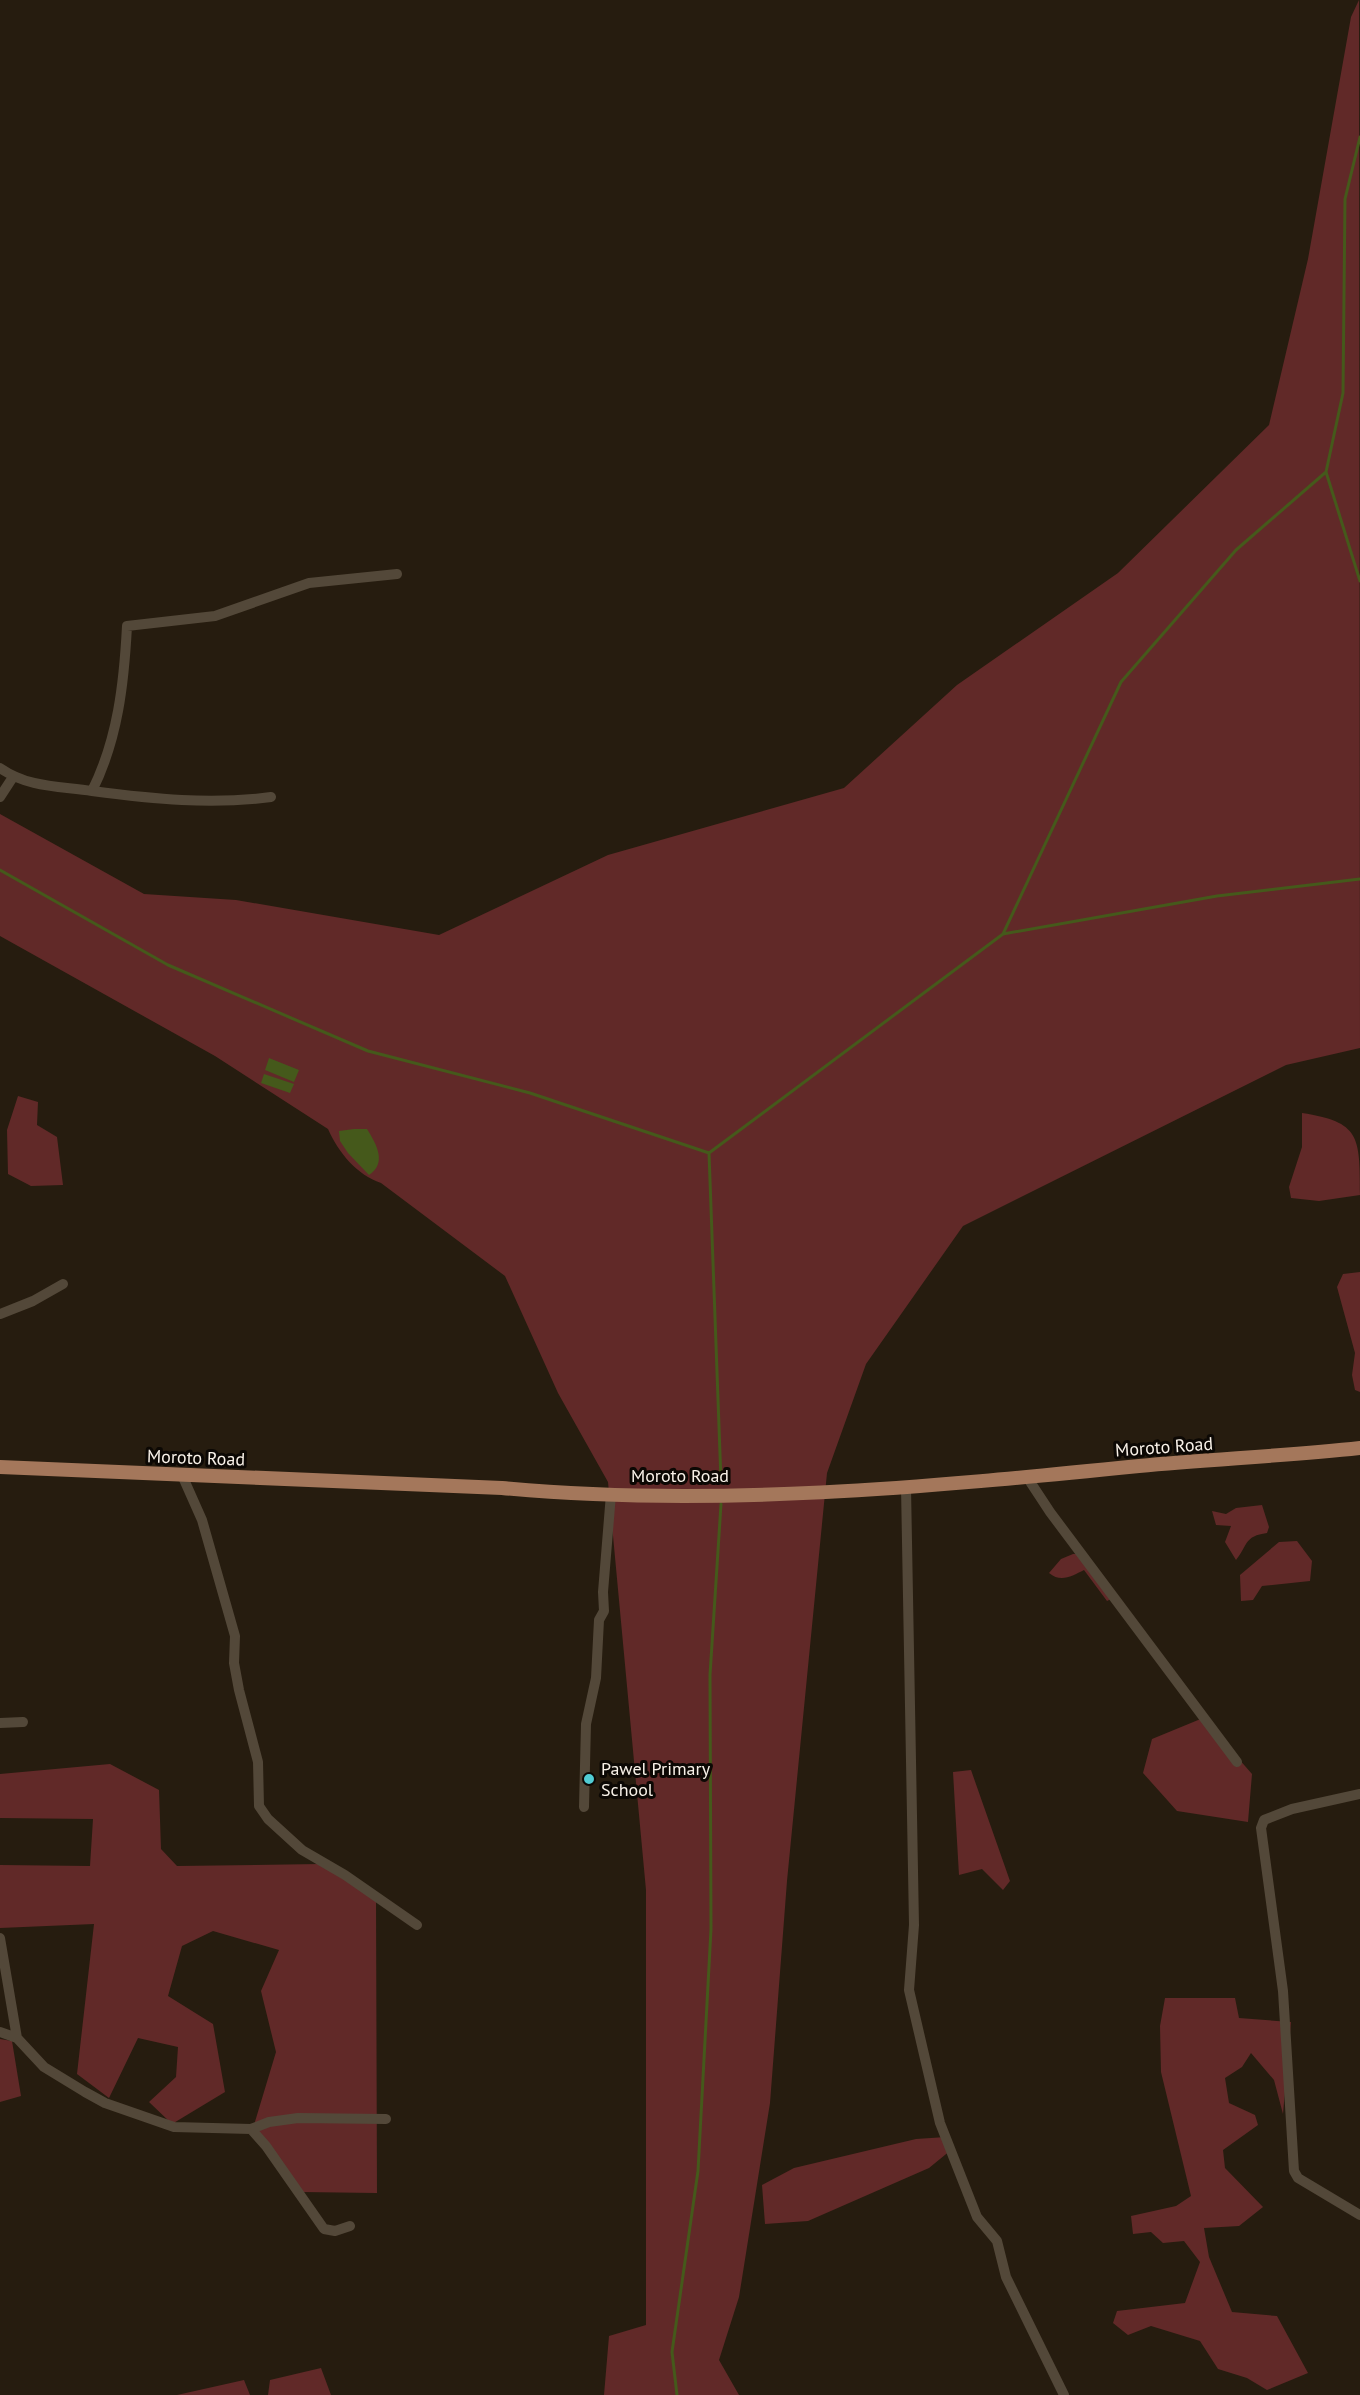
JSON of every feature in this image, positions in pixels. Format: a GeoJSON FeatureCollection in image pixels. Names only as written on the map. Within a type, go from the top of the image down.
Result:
{"type":"FeatureCollection","features":[{"type":"Feature","properties":{"kind":"main road","name":"Moroto Road"},"geometry":{"type":"LineString","coordinates":[[0,1467],[611,1494],[777,1494],[906,1487],[1360,1448]]}},
{"type":"Feature","properties":{"kind":"street"},"geometry":{"type":"LineString","coordinates":[[92,791],[109,752],[115,729],[123,681],[127,626],[215,616],[309,583],[397,574]]}},
{"type":"Feature","properties":{"kind":"street"},"geometry":{"type":"LineString","coordinates":[[0,768],[13,777],[48,787],[196,802],[272,797]]}},
{"type":"Feature","properties":{"kind":"street"},"geometry":{"type":"LineString","coordinates":[[0,797],[13,777]]}},
{"type":"Feature","properties":{"kind":"street"},"geometry":{"type":"LineString","coordinates":[[0,1314],[33,1301],[63,1284]]}},
{"type":"Feature","properties":{"kind":"street"},"geometry":{"type":"LineString","coordinates":[[182,1475],[202,1520],[235,1636],[234,1663],[258,1762],[259,1806],[267,1819],[302,1850],[345,1875],[417,1925]]}},
{"type":"Feature","properties":{"kind":"street"},"geometry":{"type":"LineString","coordinates":[[1027,1477],[1050,1512],[1237,1762]]}},
{"type":"Feature","properties":{"kind":"street"},"geometry":{"type":"LineString","coordinates":[[906,1487],[914,1925],[909,1990],[940,2123],[977,2217],[997,2241],[1006,2277],[1064,2395]]}},
{"type":"Feature","properties":{"kind":"street"},"geometry":{"type":"LineString","coordinates":[[584,1807],[586,1724],[596,1678],[598,1620],[604,1611],[603,1592],[611,1494]]}},
{"type":"Feature","properties":{"kind":"street"},"geometry":{"type":"LineString","coordinates":[[0,1723],[23,1722]]}},
{"type":"Feature","properties":{"kind":"street"},"geometry":{"type":"LineString","coordinates":[[1360,1794],[1292,1809],[1264,1820],[1261,1828],[1283,1991],[1293,2171],[1299,2178],[1360,2215]]}},
{"type":"Feature","properties":{"kind":"street"},"geometry":{"type":"LineString","coordinates":[[0,1938],[17,2038]]}},
{"type":"Feature","properties":{"kind":"street"},"geometry":{"type":"LineString","coordinates":[[0,2032],[17,2038],[44,2067],[105,2103],[174,2127],[251,2129],[268,2122],[298,2118],[386,2119]]}},
{"type":"Feature","properties":{"kind":"street"},"geometry":{"type":"LineString","coordinates":[[251,2129],[266,2146],[324,2229],[335,2231],[350,2226]]}},
{"type":"Feature","properties":{"kind":"shaded area"},"geometry":{"type":"Polygon","coordinates":[[[1359,0],[1360,1048],[1286,1065],[963,1226],[866,1364],[827,1473],[787,1881],[770,2103],[739,2297],[719,2360],[739,2395],[604,2395],[609,2336],[646,2325],[646,1890],[608,1482],[558,1393],[505,1276],[381,1183],[356,1168],[337,1146],[328,1129],[215,1056],[0,936],[0,814],[144,894],[236,900],[439,935],[608,855],[844,788],[957,685],[1118,573],[1269,425],[1308,259],[1351,17],[1359,0]]]}},
{"type":"Feature","properties":{"kind":"shaded area"},"geometry":{"type":"Polygon","coordinates":[[[269,1058],[299,1070],[294,1082],[265,1070],[269,1058]]]}},
{"type":"Feature","properties":{"kind":"shaded area"},"geometry":{"type":"Polygon","coordinates":[[[264,1074],[294,1084],[290,1093],[261,1083],[264,1074]]]}},
{"type":"Feature","properties":{"kind":"shaded area"},"geometry":{"type":"Polygon","coordinates":[[[18,1096],[38,1102],[37,1125],[57,1137],[63,1185],[31,1186],[8,1174],[7,1130],[18,1096]]]}},
{"type":"Feature","properties":{"kind":"shaded area"},"geometry":{"type":"Polygon","coordinates":[[[1302,1113],[1336,1121],[1353,1135],[1359,1159],[1360,1195],[1319,1201],[1291,1198],[1289,1187],[1302,1147],[1302,1113]]]}},
{"type":"Feature","properties":{"kind":"shaded area"},"geometry":{"type":"Polygon","coordinates":[[[367,1129],[377,1147],[378,1165],[369,1175],[340,1141],[339,1131],[367,1129]]]}},
{"type":"Feature","properties":{"kind":"shaded area"},"geometry":{"type":"Polygon","coordinates":[[[1360,1272],[1360,1392],[1355,1390],[1352,1375],[1355,1353],[1337,1287],[1343,1274],[1360,1272]]]}},
{"type":"Feature","properties":{"kind":"shaded area"},"geometry":{"type":"Polygon","coordinates":[[[1262,1505],[1269,1527],[1267,1533],[1250,1539],[1236,1560],[1225,1542],[1231,1526],[1216,1525],[1212,1511],[1226,1514],[1236,1508],[1262,1505]]]}},
{"type":"Feature","properties":{"kind":"shaded area"},"geometry":{"type":"Polygon","coordinates":[[[1297,1541],[1312,1561],[1310,1581],[1262,1586],[1253,1600],[1241,1601],[1240,1575],[1279,1542],[1297,1541]]]}},
{"type":"Feature","properties":{"kind":"shaded area"},"geometry":{"type":"Polygon","coordinates":[[[1079,1554],[1113,1598],[1107,1601],[1084,1570],[1062,1578],[1049,1573],[1061,1559],[1079,1554]]]}},
{"type":"Feature","properties":{"kind":"shaded area"},"geometry":{"type":"Polygon","coordinates":[[[1203,1718],[1252,1774],[1248,1822],[1177,1811],[1143,1773],[1152,1739],[1203,1718]]]}},
{"type":"Feature","properties":{"kind":"shaded area"},"geometry":{"type":"Polygon","coordinates":[[[110,1764],[159,1790],[161,1849],[177,1866],[320,1864],[376,1896],[377,2193],[302,2192],[254,2125],[276,2052],[261,1991],[279,1950],[213,1931],[182,1946],[168,1996],[213,2024],[225,2092],[172,2124],[149,2102],[176,2077],[178,2047],[138,2038],[109,2098],[77,2074],[94,1924],[0,1928],[0,1865],[90,1866],[93,1819],[0,1818],[0,1774],[110,1764]]]}},
{"type":"Feature","properties":{"kind":"shaded area"},"geometry":{"type":"Polygon","coordinates":[[[971,1770],[1010,1881],[1003,1890],[982,1869],[959,1875],[953,1772],[971,1770]]]}},
{"type":"Feature","properties":{"kind":"shaded area"},"geometry":{"type":"Polygon","coordinates":[[[1165,1998],[1235,1998],[1239,2018],[1291,2022],[1283,2114],[1274,2080],[1251,2053],[1242,2067],[1225,2078],[1229,2103],[1255,2115],[1258,2125],[1223,2150],[1225,2168],[1263,2207],[1239,2226],[1204,2228],[1209,2257],[1232,2312],[1277,2316],[1308,2373],[1267,2390],[1247,2378],[1218,2369],[1200,2341],[1151,2326],[1128,2335],[1113,2323],[1117,2311],[1185,2303],[1200,2262],[1184,2241],[1163,2243],[1151,2232],[1133,2234],[1131,2216],[1176,2206],[1191,2196],[1161,2072],[1160,2026],[1165,1998]]]}},
{"type":"Feature","properties":{"kind":"shaded area"},"geometry":{"type":"Polygon","coordinates":[[[0,2039],[12,2041],[21,2096],[0,2102],[0,2039]]]}},
{"type":"Feature","properties":{"kind":"shaded area"},"geometry":{"type":"Polygon","coordinates":[[[946,2137],[951,2150],[929,2168],[808,2221],[765,2224],[762,2185],[794,2168],[916,2139],[946,2137]]]}},
{"type":"Feature","properties":{"kind":"shaded area"},"geometry":{"type":"Polygon","coordinates":[[[321,2368],[331,2395],[268,2395],[270,2380],[321,2368]]]}},
{"type":"Feature","properties":{"kind":"shaded area"},"geometry":{"type":"Polygon","coordinates":[[[244,2380],[250,2395],[177,2395],[244,2380]]]}},
{"type":"Feature","properties":{"kind":"waterway"},"geometry":{"type":"LineString","coordinates":[[1003,934],[1121,682],[1236,550],[1326,472],[1343,393],[1345,199],[1360,137]]}},
{"type":"Feature","properties":{"kind":"waterway"},"geometry":{"type":"LineString","coordinates":[[1326,472],[1360,581]]}},
{"type":"Feature","properties":{"kind":"waterway"},"geometry":{"type":"LineString","coordinates":[[0,870],[168,965],[368,1051],[530,1093],[709,1153]]}},
{"type":"Feature","properties":{"kind":"waterway"},"geometry":{"type":"LineString","coordinates":[[709,1153],[1003,934],[1217,896],[1360,879]]}},
{"type":"Feature","properties":{"kind":"waterway"},"geometry":{"type":"LineString","coordinates":[[709,1153],[721,1481]]}},
{"type":"Feature","properties":{"kind":"waterway"},"geometry":{"type":"LineString","coordinates":[[677,2395],[672,2352],[698,2171],[711,1929],[710,1675],[721,1504]]}},
{"type":"Feature","properties":{"kind":"place","name":"Pawel Primary School"},"geometry":{"type":"Point","coordinates":[589,1779]}}]}
